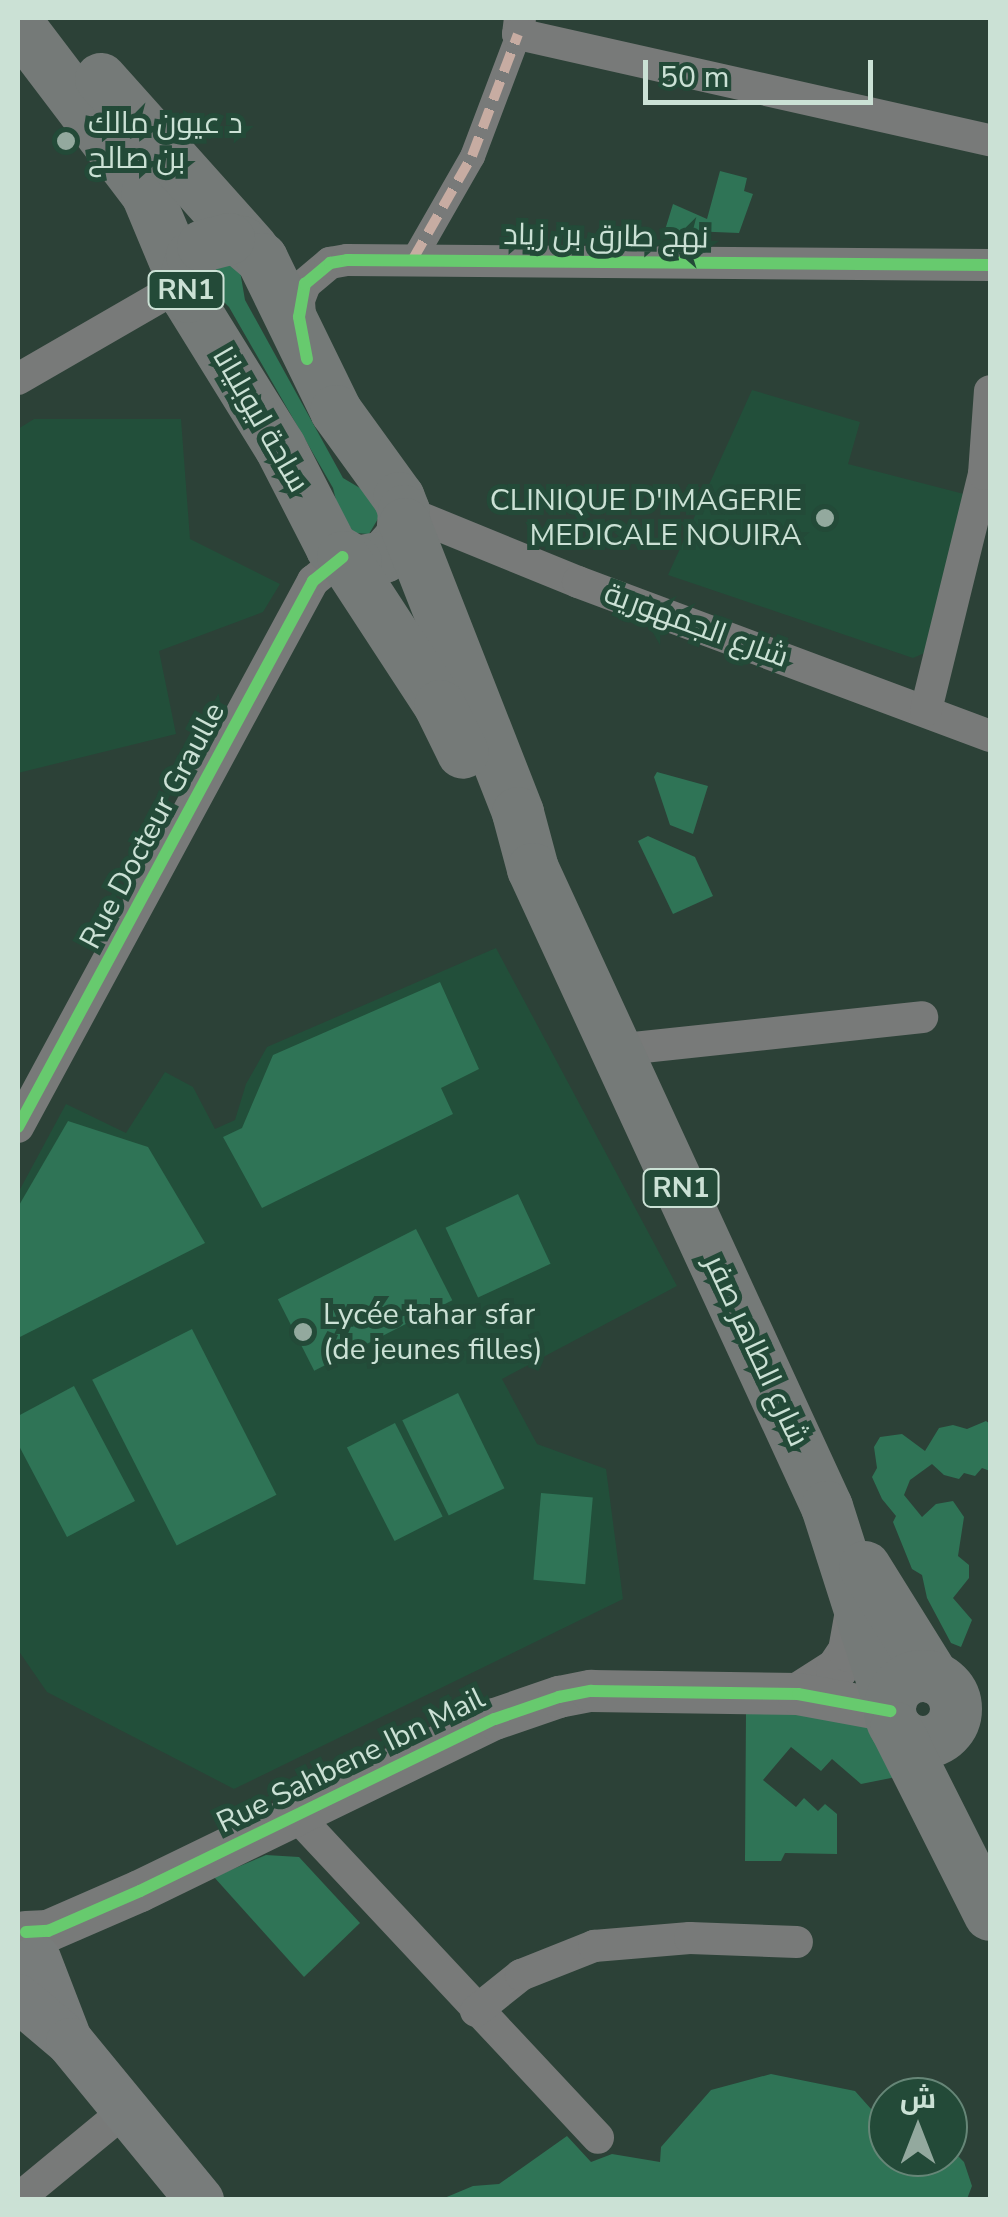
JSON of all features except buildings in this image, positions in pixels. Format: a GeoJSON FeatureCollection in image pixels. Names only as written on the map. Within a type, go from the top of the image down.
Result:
{"type":"FeatureCollection","features":[{"type":"Feature","properties":{"kind":"main road","name":"RN1"},"geometry":{"type":"LineString","coordinates":[[48,18],[262,259],[336,411],[404,518]]}},
{"type":"Feature","properties":{"kind":"main road","name":"RN1"},"geometry":{"type":"LineString","coordinates":[[18,24],[147,194],[184,283]]}},
{"type":"Feature","properties":{"kind":"main road","name":"RN1"},"geometry":{"type":"LineString","coordinates":[[184,283],[192,256],[203,246],[229,240],[253,249]]}},
{"type":"Feature","properties":{"kind":"main road","name":"ساحة ليوبليانا"},"geometry":{"type":"LineString","coordinates":[[184,283],[187,297],[280,447],[332,548],[343,558]]}},
{"type":"Feature","properties":{"kind":"main road"},"geometry":{"type":"LineString","coordinates":[[343,558],[356,562],[384,557],[402,537],[404,518]]}},
{"type":"Feature","properties":{"kind":"main road","name":"شارع الطاهر صفر"},"geometry":{"type":"LineString","coordinates":[[404,518],[518,812],[533,869],[826,1507],[892,1715],[990,1912]]}},
{"type":"Feature","properties":{"kind":"main road","name":"شارع الطاهر صفر"},"geometry":{"type":"LineString","coordinates":[[343,558],[440,706],[496,820],[533,869]]}},
{"type":"Feature","properties":{"kind":"main road","name":"شارع الطاهر صفر"},"geometry":{"type":"LineString","coordinates":[[826,1507],[961,1708],[990,1912]]}},
{"type":"Feature","properties":{"kind":"main road"},"geometry":{"type":"LineString","coordinates":[[892,1715],[905,1681],[961,1708]]}},
{"type":"Feature","properties":{"kind":"main road"},"geometry":{"type":"LineString","coordinates":[[23,1960],[70,2042],[198,2199]]}},
{"type":"Feature","properties":{"kind":"street"},"geometry":{"type":"LineString","coordinates":[[413,260],[472,156],[519,26],[990,140]]}},
{"type":"Feature","properties":{"kind":"street","name":"نهج طارق بن زياد"},"geometry":{"type":"LineString","coordinates":[[308,358],[299,300],[316,272],[347,260],[990,266]]}},
{"type":"Feature","properties":{"kind":"street"},"geometry":{"type":"LineString","coordinates":[[18,379],[184,283]]}},
{"type":"Feature","properties":{"kind":"street"},"geometry":{"type":"LineString","coordinates":[[926,710],[984,474],[990,391]]}},
{"type":"Feature","properties":{"kind":"street","name":"شارع الجمهورية"},"geometry":{"type":"LineString","coordinates":[[404,518],[990,736]]}},
{"type":"Feature","properties":{"kind":"street","name":"Rue Docteur Graulle"},"geometry":{"type":"LineString","coordinates":[[18,1127],[313,582],[343,558]]}},
{"type":"Feature","properties":{"kind":"street"},"geometry":{"type":"LineString","coordinates":[[616,1050],[922,1016]]}},
{"type":"Feature","properties":{"kind":"street"},"geometry":{"type":"LineString","coordinates":[[798,1694],[836,1670],[852,1640],[856,1606]]}},
{"type":"Feature","properties":{"kind":"street","name":"Rue Sahbene Ibn Mail"},"geometry":{"type":"LineString","coordinates":[[23,1960],[48,1931],[495,1718],[559,1697],[591,1692],[798,1694],[892,1715]]}},
{"type":"Feature","properties":{"kind":"street"},"geometry":{"type":"LineString","coordinates":[[296,1815],[598,2138]]}},
{"type":"Feature","properties":{"kind":"street"},"geometry":{"type":"LineString","coordinates":[[476,2011],[522,1975],[594,1946],[690,1938],[796,1942]]}},
{"type":"Feature","properties":{"kind":"street"},"geometry":{"type":"LineString","coordinates":[[18,2199],[126,2110]]}},
{"type":"Feature","properties":{"kind":"shaded area"},"geometry":{"type":"Polygon","coordinates":[[[720,171],[747,178],[744,191],[753,194],[739,233],[665,230],[673,204],[707,219],[720,171]]]}},
{"type":"Feature","properties":{"kind":"shaded area"},"geometry":{"type":"Polygon","coordinates":[[[221,261],[240,271],[245,300],[343,478],[370,494],[379,517],[369,534],[354,533],[338,508],[333,488],[229,307],[210,288],[208,271],[221,261]]]}},
{"type":"Feature","properties":{"kind":"shaded area","name":"CLINIQUE D'IMAGERIE MEDICALE NOUIRA"},"geometry":{"type":"Polygon","coordinates":[[[752,390],[860,422],[848,464],[964,494],[927,652],[913,658],[668,575],[752,390]]]}},
{"type":"Feature","properties":{"kind":"shaded area"},"geometry":{"type":"Polygon","coordinates":[[[34,419],[181,419],[190,539],[280,584],[263,612],[159,651],[176,734],[18,773],[18,429],[34,419]]]}},
{"type":"Feature","properties":{"kind":"shaded area"},"geometry":{"type":"Polygon","coordinates":[[[657,772],[708,786],[693,834],[670,825],[654,777],[657,772]]]}},
{"type":"Feature","properties":{"kind":"shaded area"},"geometry":{"type":"Polygon","coordinates":[[[648,836],[695,857],[713,896],[673,914],[638,841],[648,836]]]}},
{"type":"Feature","properties":{"kind":"shaded area","name":"Lycée tahar sfar (de jeunes filles)"},"geometry":{"type":"Polygon","coordinates":[[[496,948],[677,1286],[502,1379],[537,1444],[606,1469],[623,1599],[234,1789],[47,1692],[18,1650],[18,1193],[66,1104],[126,1133],[165,1072],[193,1087],[215,1129],[235,1120],[246,1084],[267,1047],[496,948]]]}},
{"type":"Feature","properties":{"kind":"shaded area"},"geometry":{"type":"Polygon","coordinates":[[[440,982],[479,1069],[441,1088],[453,1114],[262,1208],[223,1137],[242,1128],[273,1055],[440,982]]]}},
{"type":"Feature","properties":{"kind":"shaded area"},"geometry":{"type":"Polygon","coordinates":[[[68,1121],[148,1147],[205,1243],[18,1338],[18,1207],[68,1121]]]}},
{"type":"Feature","properties":{"kind":"shaded area"},"geometry":{"type":"Polygon","coordinates":[[[518,1194],[551,1264],[478,1298],[445,1228],[518,1194]]]}},
{"type":"Feature","properties":{"kind":"shaded area"},"geometry":{"type":"Polygon","coordinates":[[[416,1229],[452,1300],[314,1371],[278,1299],[416,1229]]]}},
{"type":"Feature","properties":{"kind":"shaded area"},"geometry":{"type":"Polygon","coordinates":[[[192,1329],[276,1495],[177,1546],[92,1380],[192,1329]]]}},
{"type":"Feature","properties":{"kind":"shaded area"},"geometry":{"type":"Polygon","coordinates":[[[74,1386],[135,1501],[67,1537],[18,1444],[18,1416],[74,1386]]]}},
{"type":"Feature","properties":{"kind":"shaded area"},"geometry":{"type":"Polygon","coordinates":[[[458,1393],[504,1488],[449,1515],[402,1420],[458,1393]]]}},
{"type":"Feature","properties":{"kind":"shaded area"},"geometry":{"type":"Polygon","coordinates":[[[986,1421],[990,1424],[990,1471],[982,1468],[975,1476],[964,1473],[959,1479],[944,1475],[932,1464],[910,1480],[904,1495],[922,1517],[936,1504],[953,1501],[964,1517],[958,1556],[969,1565],[969,1578],[953,1598],[972,1620],[961,1647],[951,1643],[927,1598],[922,1575],[912,1569],[893,1522],[896,1516],[882,1499],[872,1477],[877,1468],[874,1447],[880,1437],[902,1434],[925,1451],[939,1428],[953,1425],[967,1429],[986,1421]]]}},
{"type":"Feature","properties":{"kind":"shaded area"},"geometry":{"type":"Polygon","coordinates":[[[395,1423],[443,1517],[395,1541],[347,1448],[395,1423]]]}},
{"type":"Feature","properties":{"kind":"shaded area"},"geometry":{"type":"Polygon","coordinates":[[[541,1493],[593,1498],[585,1584],[533,1580],[541,1493]]]}},
{"type":"Feature","properties":{"kind":"shaded area"},"geometry":{"type":"Polygon","coordinates":[[[746,1711],[827,1714],[855,1721],[875,1732],[901,1776],[861,1784],[832,1759],[821,1771],[791,1747],[763,1780],[796,1807],[804,1798],[818,1811],[825,1804],[837,1814],[837,1854],[785,1853],[781,1861],[745,1861],[746,1711]]]}},
{"type":"Feature","properties":{"kind":"shaded area"},"geometry":{"type":"Polygon","coordinates":[[[266,1855],[299,1857],[360,1923],[304,1977],[214,1877],[266,1855]]]}},
{"type":"Feature","properties":{"kind":"shaded area"},"geometry":{"type":"Polygon","coordinates":[[[771,2074],[855,2091],[868,2106],[868,2177],[968,2174],[972,2186],[967,2199],[442,2199],[473,2186],[499,2184],[567,2136],[591,2162],[612,2154],[660,2162],[661,2147],[711,2090],[771,2074]]]}},
{"type":"Feature","properties":{"kind":"marked path"},"geometry":{"type":"LineString","coordinates":[[413,259],[472,156],[518,34]]}},
{"type":"Feature","properties":{"kind":"cycle path"},"geometry":{"type":"LineString","coordinates":[[307,359],[299,317],[305,284],[330,263],[347,260],[990,265]]}},
{"type":"Feature","properties":{"kind":"cycle path"},"geometry":{"type":"LineString","coordinates":[[18,1127],[313,581],[343,557]]}},
{"type":"Feature","properties":{"kind":"cycle path"},"geometry":{"type":"LineString","coordinates":[[26,1932],[48,1931],[140,1891],[495,1719],[559,1697],[591,1691],[798,1694],[890,1711]]}},
{"type":"Feature","properties":{"kind":"place","name":"د عيون مالك بن صالح"},"geometry":{"type":"Point","coordinates":[66,141]}},
{"type":"Feature","properties":{"kind":"place","name":"CLINIQUE D'IMAGERIE MEDICALE NOUIRA"},"geometry":{"type":"Point","coordinates":[825,518]}},
{"type":"Feature","properties":{"kind":"place","name":"Lycée tahar sfar (de jeunes filles)"},"geometry":{"type":"Point","coordinates":[303,1332]}}]}
